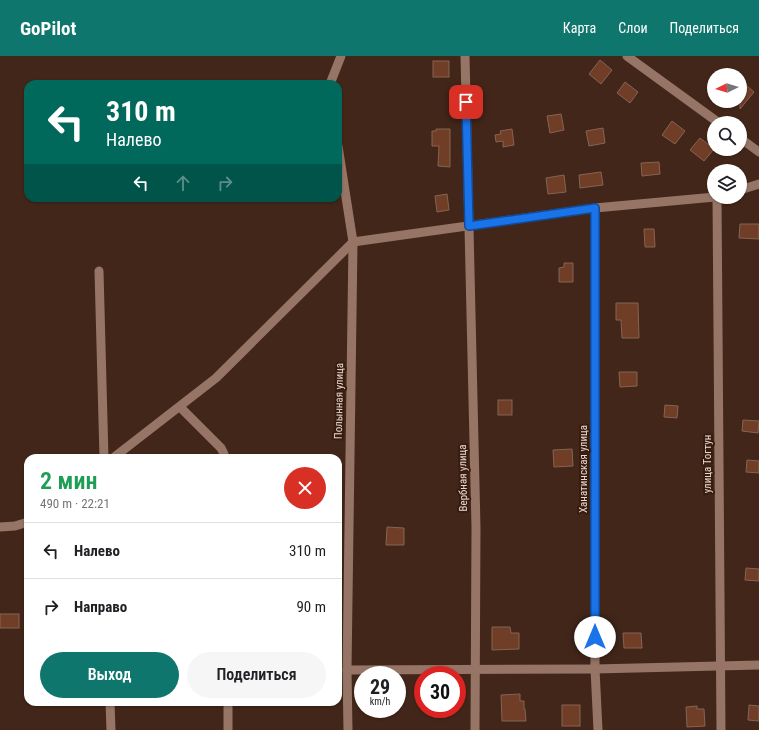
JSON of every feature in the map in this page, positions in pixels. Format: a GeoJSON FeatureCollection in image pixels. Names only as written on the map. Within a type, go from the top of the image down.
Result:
{"type":"FeatureCollection","features":[{"type":"Feature","properties":{"kind":"street"},"geometry":{"type":"LineString","coordinates":[[332,80],[341,56]]}},
{"type":"Feature","properties":{"kind":"street","name":"Вербная улица"},"geometry":{"type":"LineString","coordinates":[[465,56],[476,528],[476,730]]}},
{"type":"Feature","properties":{"kind":"street"},"geometry":{"type":"LineString","coordinates":[[628,56],[709,116]]}},
{"type":"Feature","properties":{"kind":"street"},"geometry":{"type":"LineString","coordinates":[[747,143],[759,152]]}},
{"type":"Feature","properties":{"kind":"street","name":"Полынная улица"},"geometry":{"type":"LineString","coordinates":[[342,172],[353,242],[347,670],[348,730]]}},
{"type":"Feature","properties":{"kind":"street"},"geometry":{"type":"LineString","coordinates":[[747,188],[759,184]]}},
{"type":"Feature","properties":{"kind":"street"},"geometry":{"type":"LineString","coordinates":[[118,454],[216,378],[353,242],[595,208],[707,198]]}},
{"type":"Feature","properties":{"kind":"street","name":"улица Тогтун"},"geometry":{"type":"LineString","coordinates":[[716,204],[721,730]]}},
{"type":"Feature","properties":{"kind":"street","name":"Ханатинская улица"},"geometry":{"type":"LineString","coordinates":[[595,208],[595,669],[598,730]]}},
{"type":"Feature","properties":{"kind":"street"},"geometry":{"type":"LineString","coordinates":[[99,271],[104,454]]}},
{"type":"Feature","properties":{"kind":"street"},"geometry":{"type":"LineString","coordinates":[[180,407],[224,454]]}},
{"type":"Feature","properties":{"kind":"street"},"geometry":{"type":"LineString","coordinates":[[0,526],[15,526],[24,523]]}},
{"type":"Feature","properties":{"kind":"street"},"geometry":{"type":"LineString","coordinates":[[347,670],[595,669],[759,665]]}},
{"type":"Feature","properties":{"kind":"street"},"geometry":{"type":"LineString","coordinates":[[110,706],[111,730]]}},
{"type":"Feature","properties":{"kind":"street"},"geometry":{"type":"LineString","coordinates":[[228,706],[228,730]]}},
{"type":"Feature","properties":{"kind":"building"},"geometry":{"type":"Polygon","coordinates":[[[600,60],[612,70],[601,84],[589,74],[600,60]]]}},
{"type":"Feature","properties":{"kind":"building"},"geometry":{"type":"Polygon","coordinates":[[[433,61],[449,61],[449,77],[433,77],[433,61]]]}},
{"type":"Feature","properties":{"kind":"building"},"geometry":{"type":"Polygon","coordinates":[[[625,82],[638,92],[630,103],[617,93],[625,82]]]}},
{"type":"Feature","properties":{"kind":"building"},"geometry":{"type":"Polygon","coordinates":[[[747,86],[754,92],[747,100],[747,86]]]}},
{"type":"Feature","properties":{"kind":"building"},"geometry":{"type":"Polygon","coordinates":[[[561,114],[564,130],[550,133],[547,116],[561,114]]]}},
{"type":"Feature","properties":{"kind":"building"},"geometry":{"type":"Polygon","coordinates":[[[672,121],[685,131],[675,144],[662,135],[672,121]]]}},
{"type":"Feature","properties":{"kind":"building"},"geometry":{"type":"Polygon","coordinates":[[[603,128],[605,143],[589,146],[586,131],[603,128]]]}},
{"type":"Feature","properties":{"kind":"building"},"geometry":{"type":"Polygon","coordinates":[[[436,129],[450,129],[450,167],[438,166],[439,146],[432,146],[432,131],[436,131],[436,129]]]}},
{"type":"Feature","properties":{"kind":"building"},"geometry":{"type":"Polygon","coordinates":[[[512,129],[514,145],[503,147],[503,141],[496,142],[495,135],[501,134],[500,131],[512,129]]]}},
{"type":"Feature","properties":{"kind":"building"},"geometry":{"type":"Polygon","coordinates":[[[700,138],[707,144],[708,156],[704,161],[690,150],[700,138]]]}},
{"type":"Feature","properties":{"kind":"building"},"geometry":{"type":"Polygon","coordinates":[[[659,162],[660,174],[642,176],[641,163],[659,162]]]}},
{"type":"Feature","properties":{"kind":"building"},"geometry":{"type":"Polygon","coordinates":[[[601,172],[603,185],[580,188],[579,175],[601,172]]]}},
{"type":"Feature","properties":{"kind":"building"},"geometry":{"type":"Polygon","coordinates":[[[564,175],[566,192],[548,194],[546,178],[564,175]]]}},
{"type":"Feature","properties":{"kind":"building"},"geometry":{"type":"Polygon","coordinates":[[[447,194],[449,210],[437,212],[435,196],[447,194]]]}},
{"type":"Feature","properties":{"kind":"building"},"geometry":{"type":"Polygon","coordinates":[[[740,224],[759,224],[759,239],[739,238],[740,224]]]}},
{"type":"Feature","properties":{"kind":"building"},"geometry":{"type":"Polygon","coordinates":[[[644,229],[654,229],[655,247],[645,247],[644,229]]]}},
{"type":"Feature","properties":{"kind":"building"},"geometry":{"type":"Polygon","coordinates":[[[564,263],[573,263],[573,282],[559,282],[559,268],[564,267],[564,263]]]}},
{"type":"Feature","properties":{"kind":"building"},"geometry":{"type":"Polygon","coordinates":[[[616,303],[638,303],[639,338],[622,338],[621,320],[616,320],[616,303]]]}},
{"type":"Feature","properties":{"kind":"building"},"geometry":{"type":"Polygon","coordinates":[[[619,372],[637,372],[637,386],[620,387],[619,372]]]}},
{"type":"Feature","properties":{"kind":"building"},"geometry":{"type":"Polygon","coordinates":[[[498,400],[512,400],[512,415],[498,415],[498,400]]]}},
{"type":"Feature","properties":{"kind":"building"},"geometry":{"type":"Polygon","coordinates":[[[665,405],[678,406],[677,418],[664,417],[665,405]]]}},
{"type":"Feature","properties":{"kind":"building"},"geometry":{"type":"Polygon","coordinates":[[[743,420],[759,421],[758,433],[742,431],[743,420]]]}},
{"type":"Feature","properties":{"kind":"building"},"geometry":{"type":"Polygon","coordinates":[[[572,449],[573,466],[554,467],[553,450],[572,449]]]}},
{"type":"Feature","properties":{"kind":"building"},"geometry":{"type":"Polygon","coordinates":[[[747,460],[759,461],[759,473],[746,472],[747,460]]]}},
{"type":"Feature","properties":{"kind":"building"},"geometry":{"type":"Polygon","coordinates":[[[387,527],[404,528],[404,545],[386,545],[387,527]]]}},
{"type":"Feature","properties":{"kind":"building"},"geometry":{"type":"Polygon","coordinates":[[[746,568],[759,569],[759,581],[745,580],[746,568]]]}},
{"type":"Feature","properties":{"kind":"building"},"geometry":{"type":"Polygon","coordinates":[[[0,614],[19,614],[19,628],[0,628],[0,614]]]}},
{"type":"Feature","properties":{"kind":"building"},"geometry":{"type":"Polygon","coordinates":[[[492,627],[510,627],[511,633],[519,633],[519,649],[492,650],[492,627]]]}},
{"type":"Feature","properties":{"kind":"building"},"geometry":{"type":"Polygon","coordinates":[[[623,633],[641,633],[642,648],[624,648],[623,633]]]}},
{"type":"Feature","properties":{"kind":"building"},"geometry":{"type":"Polygon","coordinates":[[[520,694],[520,701],[524,701],[526,721],[502,721],[501,695],[520,694]]]}},
{"type":"Feature","properties":{"kind":"building"},"geometry":{"type":"Polygon","coordinates":[[[562,705],[580,705],[580,726],[562,726],[562,705]]]}},
{"type":"Feature","properties":{"kind":"building"},"geometry":{"type":"Polygon","coordinates":[[[749,705],[759,706],[759,721],[748,720],[749,705]]]}},
{"type":"Feature","properties":{"kind":"building"},"geometry":{"type":"Polygon","coordinates":[[[697,706],[697,709],[704,709],[705,726],[687,727],[686,707],[697,706]]]}},
{"type":"Feature","properties":{"kind":"route"},"geometry":{"type":"LineString","coordinates":[[466,102],[469,226],[595,208],[595,637]]}}]}
